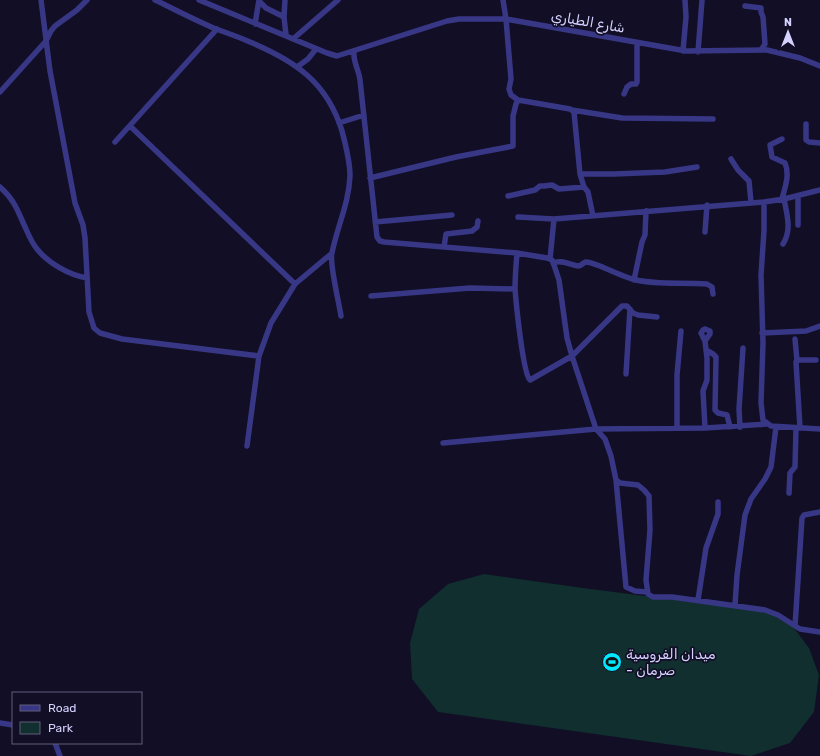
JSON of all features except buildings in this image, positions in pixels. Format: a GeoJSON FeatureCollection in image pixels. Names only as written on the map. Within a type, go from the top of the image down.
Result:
{"type":"FeatureCollection","features":[{"type":"Feature","properties":{"kind":"street"},"geometry":{"type":"LineString","coordinates":[[41,0],[50,71],[74,198],[83,225],[90,321],[94,328],[107,336],[260,356]]}},
{"type":"Feature","properties":{"kind":"street"},"geometry":{"type":"LineString","coordinates":[[0,92],[46,41],[55,26],[78,10],[87,0]]}},
{"type":"Feature","properties":{"kind":"street"},"geometry":{"type":"LineString","coordinates":[[155,0],[217,29],[250,42],[297,67],[319,86],[332,107],[346,146],[350,176],[343,214],[331,254],[341,316]]}},
{"type":"Feature","properties":{"kind":"street","name":"شارع الطياري"},"geometry":{"type":"LineString","coordinates":[[199,0],[255,24],[286,35],[316,49],[337,56],[454,20],[506,19],[637,43],[698,52],[772,51],[800,58],[820,66]]}},
{"type":"Feature","properties":{"kind":"street"},"geometry":{"type":"LineString","coordinates":[[215,0],[216,7]]}},
{"type":"Feature","properties":{"kind":"street"},"geometry":{"type":"LineString","coordinates":[[285,0],[284,17],[286,35]]}},
{"type":"Feature","properties":{"kind":"street"},"geometry":{"type":"LineString","coordinates":[[503,0],[511,79],[509,89],[511,95],[518,100],[622,118],[713,119]]}},
{"type":"Feature","properties":{"kind":"street"},"geometry":{"type":"LineString","coordinates":[[683,50],[686,18],[685,0]]}},
{"type":"Feature","properties":{"kind":"street"},"geometry":{"type":"LineString","coordinates":[[698,52],[702,0]]}},
{"type":"Feature","properties":{"kind":"street"},"geometry":{"type":"LineString","coordinates":[[259,1],[266,8],[284,17]]}},
{"type":"Feature","properties":{"kind":"street"},"geometry":{"type":"LineString","coordinates":[[255,24],[259,1]]}},
{"type":"Feature","properties":{"kind":"street"},"geometry":{"type":"LineString","coordinates":[[293,39],[337,1]]}},
{"type":"Feature","properties":{"kind":"street"},"geometry":{"type":"LineString","coordinates":[[746,6],[761,8],[765,44],[761,50]]}},
{"type":"Feature","properties":{"kind":"street"},"geometry":{"type":"LineString","coordinates":[[114,142],[217,29]]}},
{"type":"Feature","properties":{"kind":"street"},"geometry":{"type":"LineString","coordinates":[[624,94],[627,87],[631,84],[636,84],[637,82],[637,43]]}},
{"type":"Feature","properties":{"kind":"street"},"geometry":{"type":"LineString","coordinates":[[297,67],[308,59],[316,49]]}},
{"type":"Feature","properties":{"kind":"street"},"geometry":{"type":"LineString","coordinates":[[354,52],[353,60],[360,80],[377,237],[380,241],[517,252],[579,266],[587,262],[634,280],[668,284],[707,284],[712,287],[713,294]]}},
{"type":"Feature","properties":{"kind":"street"},"geometry":{"type":"LineString","coordinates":[[370,178],[456,157],[514,146],[513,116],[518,100]]}},
{"type":"Feature","properties":{"kind":"street"},"geometry":{"type":"LineString","coordinates":[[572,110],[575,115],[576,142],[580,174],[584,187],[588,192],[593,216]]}},
{"type":"Feature","properties":{"kind":"street"},"geometry":{"type":"LineString","coordinates":[[339,123],[364,115]]}},
{"type":"Feature","properties":{"kind":"street"},"geometry":{"type":"LineString","coordinates":[[806,124],[806,140],[809,142],[820,143]]}},
{"type":"Feature","properties":{"kind":"street"},"geometry":{"type":"LineString","coordinates":[[130,126],[296,284]]}},
{"type":"Feature","properties":{"kind":"street"},"geometry":{"type":"LineString","coordinates":[[782,139],[770,145],[770,152],[772,157],[785,163],[788,170],[783,199],[789,226],[788,237],[783,244]]}},
{"type":"Feature","properties":{"kind":"street"},"geometry":{"type":"LineString","coordinates":[[731,159],[738,170],[749,181],[752,202]]}},
{"type":"Feature","properties":{"kind":"street"},"geometry":{"type":"LineString","coordinates":[[580,174],[665,172],[697,167]]}},
{"type":"Feature","properties":{"kind":"street"},"geometry":{"type":"LineString","coordinates":[[508,196],[535,190],[540,186],[552,185],[559,189],[584,187]]}},
{"type":"Feature","properties":{"kind":"street"},"geometry":{"type":"LineString","coordinates":[[0,187],[9,195],[15,204],[26,230],[39,251],[65,271],[87,278]]}},
{"type":"Feature","properties":{"kind":"street"},"geometry":{"type":"LineString","coordinates":[[518,217],[554,218],[593,216],[707,205],[764,202],[798,196],[820,190]]}},
{"type":"Feature","properties":{"kind":"street"},"geometry":{"type":"LineString","coordinates":[[798,196],[798,225]]}},
{"type":"Feature","properties":{"kind":"street"},"geometry":{"type":"LineString","coordinates":[[764,202],[761,275],[763,343],[760,404],[763,420],[767,424]]}},
{"type":"Feature","properties":{"kind":"street"},"geometry":{"type":"LineString","coordinates":[[705,232],[707,205]]}},
{"type":"Feature","properties":{"kind":"street"},"geometry":{"type":"LineString","coordinates":[[634,280],[642,242],[645,237],[646,211]]}},
{"type":"Feature","properties":{"kind":"street"},"geometry":{"type":"LineString","coordinates":[[375,222],[452,215]]}},
{"type":"Feature","properties":{"kind":"street"},"geometry":{"type":"LineString","coordinates":[[554,218],[552,261],[559,280],[566,334],[596,429],[605,439],[611,456],[616,480],[626,587],[635,591],[647,592],[653,597],[672,597],[698,600],[765,610],[778,615],[795,626],[806,630],[820,632]]}},
{"type":"Feature","properties":{"kind":"street"},"geometry":{"type":"LineString","coordinates":[[444,247],[446,234],[472,231],[477,227],[478,221]]}},
{"type":"Feature","properties":{"kind":"street"},"geometry":{"type":"LineString","coordinates":[[517,252],[516,289],[524,366],[528,379],[532,380],[572,356],[622,306],[627,306],[633,313],[638,315],[656,317]]}},
{"type":"Feature","properties":{"kind":"street"},"geometry":{"type":"LineString","coordinates":[[247,446],[260,356],[271,323],[296,284],[331,254]]}},
{"type":"Feature","properties":{"kind":"street"},"geometry":{"type":"LineString","coordinates":[[371,296],[456,289],[516,289]]}},
{"type":"Feature","properties":{"kind":"street"},"geometry":{"type":"LineString","coordinates":[[626,374],[630,308]]}},
{"type":"Feature","properties":{"kind":"street"},"geometry":{"type":"LineString","coordinates":[[762,333],[806,331],[820,326]]}},
{"type":"Feature","properties":{"kind":"street"},"geometry":{"type":"LineString","coordinates":[[677,428],[677,370],[680,331]]}},
{"type":"Feature","properties":{"kind":"street"},"geometry":{"type":"LineString","coordinates":[[789,493],[790,474],[795,467],[798,428],[797,361],[795,339]]}},
{"type":"Feature","properties":{"kind":"street"},"geometry":{"type":"LineString","coordinates":[[705,341],[707,380],[703,391],[705,428]]}},
{"type":"Feature","properties":{"kind":"street"},"geometry":{"type":"LineString","coordinates":[[740,427],[739,409],[743,348]]}},
{"type":"Feature","properties":{"kind":"street"},"geometry":{"type":"LineString","coordinates":[[706,350],[716,357],[715,410],[718,414],[727,416],[730,427]]}},
{"type":"Feature","properties":{"kind":"street"},"geometry":{"type":"LineString","coordinates":[[797,361],[816,360]]}},
{"type":"Feature","properties":{"kind":"street"},"geometry":{"type":"LineString","coordinates":[[443,443],[596,429],[740,427],[767,424],[776,427],[820,429]]}},
{"type":"Feature","properties":{"kind":"street"},"geometry":{"type":"LineString","coordinates":[[735,605],[737,575],[745,515],[751,499],[765,479],[771,467],[776,427]]}},
{"type":"Feature","properties":{"kind":"street"},"geometry":{"type":"LineString","coordinates":[[616,480],[620,484],[630,483],[638,485],[649,496],[650,538],[647,592]]}},
{"type":"Feature","properties":{"kind":"street"},"geometry":{"type":"LineString","coordinates":[[698,600],[706,548],[718,514],[718,502]]}},
{"type":"Feature","properties":{"kind":"street"},"geometry":{"type":"LineString","coordinates":[[795,626],[802,518],[804,515],[820,512]]}},
{"type":"Feature","properties":{"kind":"street"},"geometry":{"type":"LineString","coordinates":[[0,723],[12,725]]}},
{"type":"Feature","properties":{"kind":"street"},"geometry":{"type":"LineString","coordinates":[[55,744],[60,756]]}},
{"type":"Feature","properties":{"kind":"green space","name":"ميدان الفروسية - صرمان"},"geometry":{"type":"Polygon","coordinates":[[[484,574],[761,611],[775,616],[794,628],[809,648],[819,675],[814,712],[790,743],[751,756],[438,712],[412,679],[410,643],[419,609],[448,584],[484,574]]]}},
{"type":"Feature","properties":{"kind":"place","name":"ميدان الفروسية - صرمان"},"geometry":{"type":"Point","coordinates":[612,662]}}]}
